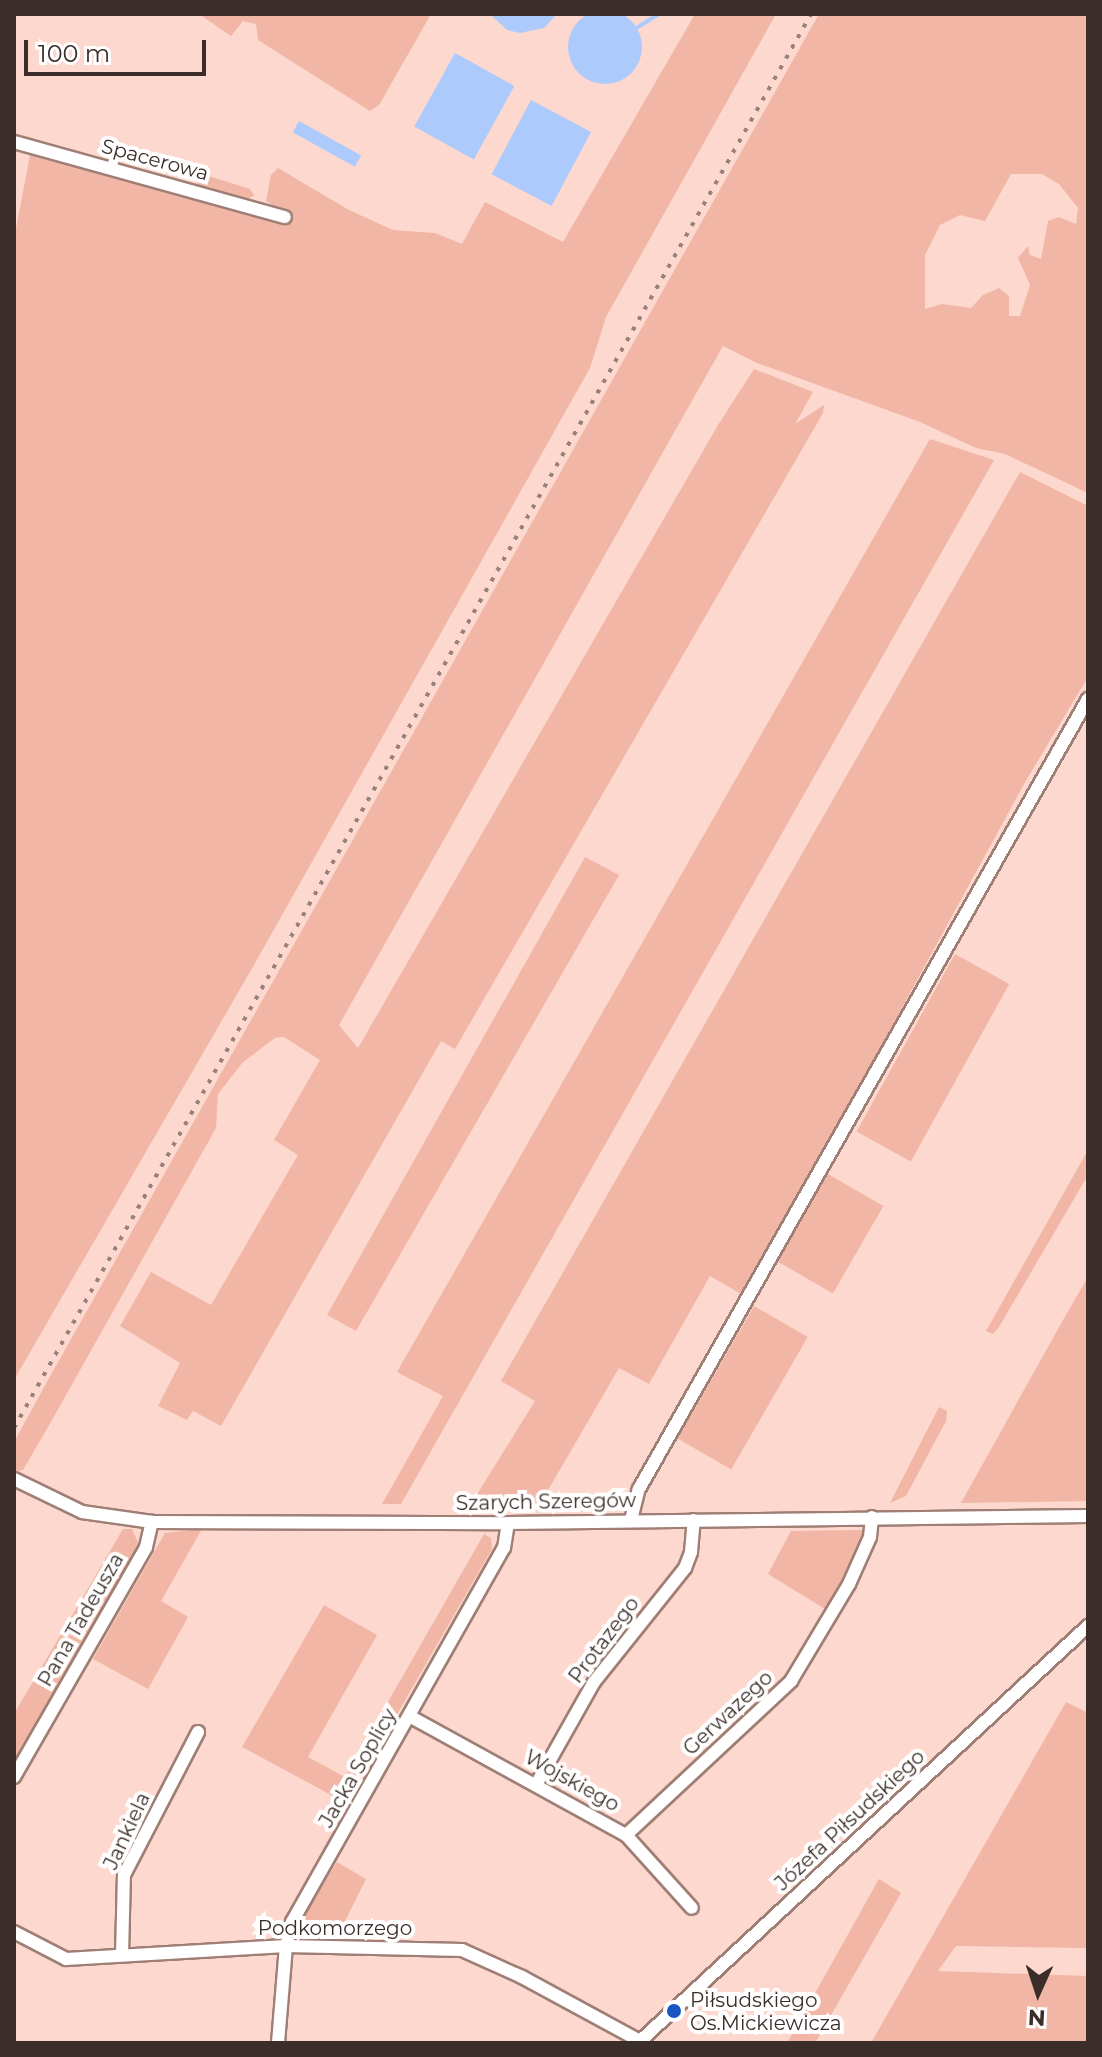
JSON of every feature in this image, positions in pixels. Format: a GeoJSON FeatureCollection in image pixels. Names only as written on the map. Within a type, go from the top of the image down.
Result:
{"type":"FeatureCollection","features":[{"type":"Feature","properties":{"kind":"street","name":"Spacerowa"},"geometry":{"type":"LineString","coordinates":[[14,142],[285,217]]}},
{"type":"Feature","properties":{"kind":"street"},"geometry":{"type":"LineString","coordinates":[[631,1520],[634,1502],[646,1476],[1088,699]]}},
{"type":"Feature","properties":{"kind":"street","name":"Szarych Szeregów"},"geometry":{"type":"LineString","coordinates":[[14,1479],[94,1516],[152,1522],[508,1523],[1088,1516]]}},
{"type":"Feature","properties":{"kind":"street","name":"Gerwazego"},"geometry":{"type":"LineString","coordinates":[[626,1835],[791,1681],[854,1575],[870,1537],[872,1517]]}},
{"type":"Feature","properties":{"kind":"street","name":"Protazego"},"geometry":{"type":"LineString","coordinates":[[537,1783],[594,1682],[685,1568],[691,1552],[694,1520]]}},
{"type":"Feature","properties":{"kind":"street","name":"Pana Tadeusza"},"geometry":{"type":"LineString","coordinates":[[14,1777],[146,1547],[152,1522]]}},
{"type":"Feature","properties":{"kind":"street","name":"Jacka Soplicy"},"geometry":{"type":"LineString","coordinates":[[278,2043],[286,1946],[292,1922],[411,1717],[504,1548],[508,1523]]}},
{"type":"Feature","properties":{"kind":"street","name":"Józefa Piłsudskiego"},"geometry":{"type":"LineString","coordinates":[[639,2042],[1088,1626]]}},
{"type":"Feature","properties":{"kind":"street","name":"Wojskiego"},"geometry":{"type":"LineString","coordinates":[[411,1717],[537,1783],[626,1835],[692,1908]]}},
{"type":"Feature","properties":{"kind":"street","name":"Jankiela"},"geometry":{"type":"LineString","coordinates":[[122,1955],[124,1875],[198,1732]]}},
{"type":"Feature","properties":{"kind":"street","name":"Podkomorzego"},"geometry":{"type":"LineString","coordinates":[[14,1932],[66,1959],[286,1946],[462,1950],[522,1977],[639,2042]]}},
{"type":"Feature","properties":{"kind":"shaded area"},"geometry":{"type":"Polygon","coordinates":[[[199,14],[431,14],[379,105],[370,111],[258,40],[256,24],[243,21],[231,36],[199,14]]]}},
{"type":"Feature","properties":{"kind":"shaded area"},"geometry":{"type":"Polygon","coordinates":[[[695,14],[776,14],[606,317],[590,368],[254,965],[14,1380],[14,239],[30,155],[279,221],[288,214],[266,201],[271,175],[278,168],[349,210],[393,230],[435,233],[462,244],[485,202],[563,242],[695,14]]]}},
{"type":"Feature","properties":{"kind":"shaded area"},"geometry":{"type":"Polygon","coordinates":[[[819,14],[1088,14],[1088,493],[1005,454],[976,448],[920,422],[757,363],[723,346],[339,1025],[358,1048],[718,425],[754,369],[813,392],[795,424],[824,405],[823,413],[455,1049],[441,1041],[221,1426],[193,1411],[187,1420],[158,1406],[180,1363],[120,1326],[151,1272],[211,1305],[298,1155],[274,1140],[320,1060],[284,1037],[275,1038],[243,1062],[218,1094],[216,1128],[23,1470],[14,1472],[14,1442],[819,14]],[[1011,174],[985,221],[960,215],[940,225],[925,255],[925,309],[942,304],[971,308],[983,295],[999,288],[1009,296],[1009,316],[1020,316],[1030,285],[1018,258],[1028,246],[1030,255],[1041,259],[1048,221],[1059,217],[1076,224],[1078,208],[1059,184],[1042,174],[1011,174]]]}},
{"type":"Feature","properties":{"kind":"shaded area"},"geometry":{"type":"Polygon","coordinates":[[[202,174],[250,189],[254,195],[246,201],[200,188],[194,179],[202,174]]]}},
{"type":"Feature","properties":{"kind":"shaded area"},"geometry":{"type":"Polygon","coordinates":[[[930,439],[994,460],[401,1504],[382,1504],[443,1396],[397,1372],[930,439]]]}},
{"type":"Feature","properties":{"kind":"shaded area"},"geometry":{"type":"Polygon","coordinates":[[[1020,472],[1088,506],[1088,677],[1024,784],[783,1226],[741,1294],[710,1276],[649,1384],[619,1368],[540,1504],[471,1504],[535,1401],[501,1381],[1020,472]]]}},
{"type":"Feature","properties":{"kind":"shaded area"},"geometry":{"type":"Polygon","coordinates":[[[585,857],[619,875],[356,1331],[327,1315],[585,857]]]}},
{"type":"Feature","properties":{"kind":"shaded area"},"geometry":{"type":"Polygon","coordinates":[[[955,954],[1009,984],[911,1162],[857,1132],[955,954]]]}},
{"type":"Feature","properties":{"kind":"shaded area"},"geometry":{"type":"Polygon","coordinates":[[[1088,1150],[1088,1175],[999,1327],[993,1334],[986,1331],[1088,1150]]]}},
{"type":"Feature","properties":{"kind":"shaded area"},"geometry":{"type":"Polygon","coordinates":[[[828,1174],[883,1206],[833,1293],[778,1261],[828,1174]]]}},
{"type":"Feature","properties":{"kind":"shaded area"},"geometry":{"type":"Polygon","coordinates":[[[1088,1277],[1088,1501],[961,1503],[1063,1320],[1088,1277]]]}},
{"type":"Feature","properties":{"kind":"shaded area"},"geometry":{"type":"Polygon","coordinates":[[[754,1306],[808,1337],[731,1470],[678,1439],[754,1306]]]}},
{"type":"Feature","properties":{"kind":"shaded area"},"geometry":{"type":"Polygon","coordinates":[[[939,1407],[947,1411],[946,1421],[906,1496],[890,1503],[939,1407]]]}},
{"type":"Feature","properties":{"kind":"shaded area"},"geometry":{"type":"Polygon","coordinates":[[[123,1529],[132,1529],[139,1545],[14,1761],[14,1714],[123,1529]]]}},
{"type":"Feature","properties":{"kind":"shaded area"},"geometry":{"type":"Polygon","coordinates":[[[202,1529],[161,1601],[188,1617],[148,1689],[93,1659],[165,1533],[202,1529]]]}},
{"type":"Feature","properties":{"kind":"shaded area"},"geometry":{"type":"Polygon","coordinates":[[[864,1530],[850,1568],[825,1609],[768,1574],[791,1531],[864,1530]]]}},
{"type":"Feature","properties":{"kind":"shaded area"},"geometry":{"type":"Polygon","coordinates":[[[484,1534],[491,1538],[492,1549],[346,1803],[242,1747],[324,1605],[377,1635],[308,1757],[345,1777],[484,1534]]]}},
{"type":"Feature","properties":{"kind":"shaded area"},"geometry":{"type":"Polygon","coordinates":[[[1066,1702],[1088,1713],[1088,1948],[956,1946],[938,1971],[1088,1976],[1088,2043],[871,2043],[1066,1702]]]}},
{"type":"Feature","properties":{"kind":"shaded area"},"geometry":{"type":"Polygon","coordinates":[[[337,1862],[366,1879],[337,1937],[308,1937],[299,1933],[297,1925],[337,1862]]]}},
{"type":"Feature","properties":{"kind":"shaded area"},"geometry":{"type":"Polygon","coordinates":[[[879,1879],[901,1893],[815,2043],[787,2043],[879,1879]]]}},
{"type":"Feature","properties":{"kind":"water"},"geometry":{"type":"Polygon","coordinates":[[[598,10],[612,10],[626,16],[636,26],[642,47],[636,68],[626,78],[612,84],[598,84],[584,78],[574,68],[568,54],[568,40],[574,26],[584,16],[598,10]]]}},
{"type":"Feature","properties":{"kind":"water"},"geometry":{"type":"Polygon","coordinates":[[[490,14],[557,14],[544,28],[520,33],[507,30],[490,14]]]}},
{"type":"Feature","properties":{"kind":"water"},"geometry":{"type":"Polygon","coordinates":[[[455,53],[514,86],[474,159],[414,126],[455,53]]]}},
{"type":"Feature","properties":{"kind":"water"},"geometry":{"type":"Polygon","coordinates":[[[531,100],[591,132],[552,206],[492,174],[531,100]]]}},
{"type":"Feature","properties":{"kind":"water"},"geometry":{"type":"Polygon","coordinates":[[[299,121],[361,155],[355,167],[293,132],[299,121]]]}},
{"type":"Feature","properties":{"kind":"waterway"},"geometry":{"type":"LineString","coordinates":[[638,27],[659,14]]}},
{"type":"Feature","properties":{"kind":"railway"},"geometry":{"type":"LineString","coordinates":[[14,1428],[811,14]]}},
{"type":"Feature","properties":{"kind":"place","name":"Piłsudskiego Os.Mickiewicza"},"geometry":{"type":"Point","coordinates":[674,2011]}}]}
